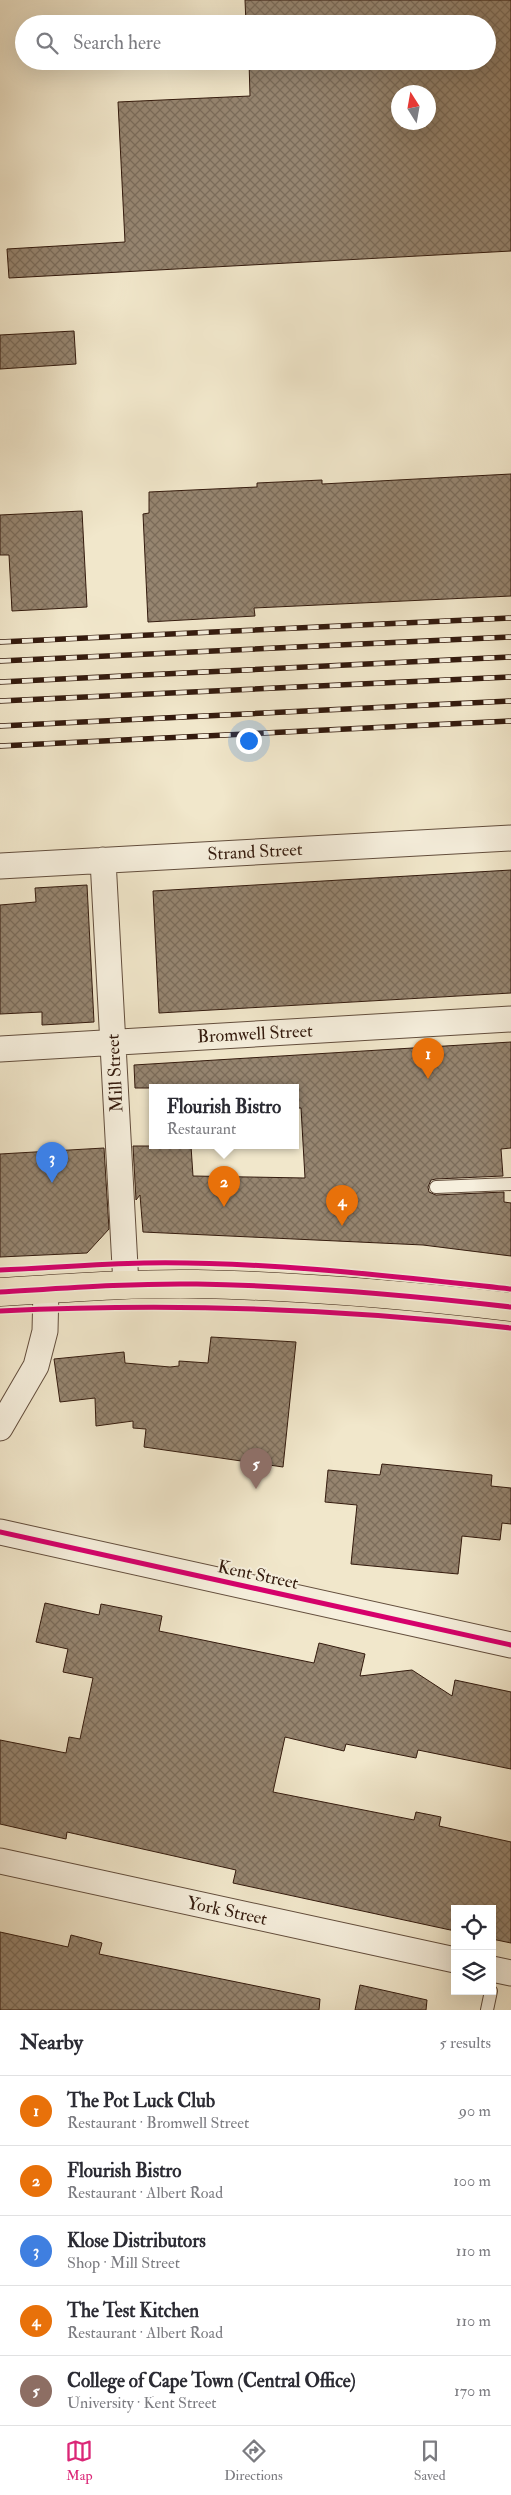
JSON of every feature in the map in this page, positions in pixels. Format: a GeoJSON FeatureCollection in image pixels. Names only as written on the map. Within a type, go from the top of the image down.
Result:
{"type":"FeatureCollection","features":[{"type":"Feature","properties":{"kind":"main road"},"geometry":{"type":"LineString","coordinates":[[0,1292],[126,1285],[196,1284],[272,1287],[511,1307]]}},
{"type":"Feature","properties":{"kind":"street","name":"Strand Street"},"geometry":{"type":"LineString","coordinates":[[0,866],[511,838]]}},
{"type":"Feature","properties":{"kind":"street","name":"Mill Street"},"geometry":{"type":"LineString","coordinates":[[103,860],[126,1285]]}},
{"type":"Feature","properties":{"kind":"street","name":"Bromwell Street"},"geometry":{"type":"LineString","coordinates":[[0,1049],[511,1019]]}},
{"type":"Feature","properties":{"kind":"street"},"geometry":{"type":"LineString","coordinates":[[0,1428],[36,1366],[45,1331],[46,1289]]}},
{"type":"Feature","properties":{"kind":"street","name":"Kent Street"},"geometry":{"type":"LineString","coordinates":[[0,1532],[511,1645]]}},
{"type":"Feature","properties":{"kind":"street","name":"York Street"},"geometry":{"type":"LineString","coordinates":[[0,1861],[451,1959]]}},
{"type":"Feature","properties":{"kind":"lane"},"geometry":{"type":"LineString","coordinates":[[436,1187],[511,1184]]}},
{"type":"Feature","properties":{"kind":"lane"},"geometry":{"type":"LineString","coordinates":[[487,2010],[491,1995]]}},
{"type":"Feature","properties":{"kind":"building"},"geometry":{"type":"Polygon","coordinates":[[[245,0],[511,0],[511,251],[9,278],[7,249],[125,242],[118,102],[250,96],[249,70],[496,70],[496,15],[246,15],[245,0]]]}},
{"type":"Feature","properties":{"kind":"building"},"geometry":{"type":"Polygon","coordinates":[[[74,331],[76,364],[0,369],[0,335],[74,331]]]}},
{"type":"Feature","properties":{"kind":"building"},"geometry":{"type":"Polygon","coordinates":[[[511,474],[511,596],[254,608],[255,616],[148,622],[143,514],[149,513],[149,492],[257,487],[257,483],[322,480],[322,484],[511,474]]]}},
{"type":"Feature","properties":{"kind":"building"},"geometry":{"type":"Polygon","coordinates":[[[82,511],[87,607],[12,611],[9,555],[0,555],[0,515],[82,511]]]}},
{"type":"Feature","properties":{"kind":"building"},"geometry":{"type":"Polygon","coordinates":[[[511,870],[511,993],[159,1013],[153,891],[511,870]]]}},
{"type":"Feature","properties":{"kind":"building"},"geometry":{"type":"Polygon","coordinates":[[[87,885],[94,1022],[42,1025],[42,1012],[0,1014],[0,905],[36,902],[35,888],[87,885]]]}},
{"type":"Feature","properties":{"kind":"building"},"geometry":{"type":"Polygon","coordinates":[[[511,1042],[511,1148],[501,1149],[503,1176],[436,1179],[431,1180],[428,1187],[429,1192],[436,1195],[504,1192],[504,1202],[511,1203],[511,1256],[423,1245],[143,1232],[140,1195],[136,1200],[133,1146],[149,1146],[149,1149],[191,1149],[193,1176],[305,1178],[301,1108],[299,1108],[299,1084],[149,1084],[149,1088],[135,1088],[134,1065],[511,1042]]]}},
{"type":"Feature","properties":{"kind":"building"},"geometry":{"type":"Polygon","coordinates":[[[104,1148],[109,1229],[87,1253],[0,1257],[0,1154],[104,1148]]]}},
{"type":"Feature","properties":{"kind":"building"},"geometry":{"type":"Polygon","coordinates":[[[211,1337],[296,1342],[283,1467],[144,1447],[146,1429],[133,1428],[133,1421],[96,1426],[95,1398],[60,1402],[54,1359],[124,1352],[125,1363],[170,1367],[179,1366],[179,1361],[208,1363],[211,1337]]]}},
{"type":"Feature","properties":{"kind":"building"},"geometry":{"type":"Polygon","coordinates":[[[382,1464],[492,1475],[491,1486],[511,1488],[511,1524],[502,1523],[500,1540],[462,1536],[458,1574],[351,1564],[357,1505],[325,1502],[328,1470],[380,1475],[382,1464]]]}},
{"type":"Feature","properties":{"kind":"building"},"geometry":{"type":"Polygon","coordinates":[[[45,1603],[99,1615],[101,1604],[162,1616],[159,1631],[314,1663],[319,1643],[365,1654],[360,1676],[412,1670],[452,1696],[455,1680],[511,1692],[511,1769],[418,1750],[416,1758],[346,1744],[344,1751],[285,1737],[273,1792],[414,1820],[416,1812],[441,1817],[439,1826],[511,1842],[511,1943],[496,1940],[496,1905],[451,1905],[451,1930],[233,1883],[236,1870],[67,1832],[66,1839],[0,1824],[0,1740],[66,1753],[69,1737],[80,1739],[93,1678],[63,1672],[68,1649],[36,1642],[45,1603]]]}},
{"type":"Feature","properties":{"kind":"building"},"geometry":{"type":"Polygon","coordinates":[[[0,1932],[68,1947],[71,1935],[102,1943],[99,1954],[320,1999],[319,2010],[0,2010],[0,1932]]]}},
{"type":"Feature","properties":{"kind":"building"},"geometry":{"type":"Polygon","coordinates":[[[360,1985],[427,2000],[426,2010],[355,2010],[360,1985]]]}},
{"type":"Feature","properties":{"kind":"railway"},"geometry":{"type":"LineString","coordinates":[[0,642],[511,618]]}},
{"type":"Feature","properties":{"kind":"railway"},"geometry":{"type":"LineString","coordinates":[[0,661],[511,637]]}},
{"type":"Feature","properties":{"kind":"railway"},"geometry":{"type":"LineString","coordinates":[[0,682],[511,657]]}},
{"type":"Feature","properties":{"kind":"railway"},"geometry":{"type":"LineString","coordinates":[[0,701],[511,677]]}},
{"type":"Feature","properties":{"kind":"railway"},"geometry":{"type":"LineString","coordinates":[[0,726],[511,701]]}},
{"type":"Feature","properties":{"kind":"railway"},"geometry":{"type":"LineString","coordinates":[[0,746],[511,721]]}},
{"type":"Feature","properties":{"kind":"cycle path"},"geometry":{"type":"LineString","coordinates":[[0,1270],[144,1263],[236,1264],[328,1270],[511,1289]]}},
{"type":"Feature","properties":{"kind":"cycle path"},"geometry":{"type":"LineString","coordinates":[[0,1292],[148,1284],[236,1285],[354,1292],[511,1307]]}},
{"type":"Feature","properties":{"kind":"cycle path"},"geometry":{"type":"LineString","coordinates":[[0,1311],[128,1307],[256,1309],[383,1316],[511,1328]]}},
{"type":"Feature","properties":{"kind":"cycle path"},"geometry":{"type":"LineString","coordinates":[[0,1532],[511,1645]]}},
{"type":"Feature","properties":{"kind":"place","name":"The Pot Luck Club"},"geometry":{"type":"Point","coordinates":[428,1079]}},
{"type":"Feature","properties":{"kind":"place","name":"Klose Distributors"},"geometry":{"type":"Point","coordinates":[52,1183]}},
{"type":"Feature","properties":{"kind":"place","name":"Flourish Bistro"},"geometry":{"type":"Point","coordinates":[224,1207]}},
{"type":"Feature","properties":{"kind":"place","name":"The Test Kitchen"},"geometry":{"type":"Point","coordinates":[342,1226]}},
{"type":"Feature","properties":{"kind":"place","name":"College of Cape Town (Central Office)"},"geometry":{"type":"Point","coordinates":[256,1489]}}]}
